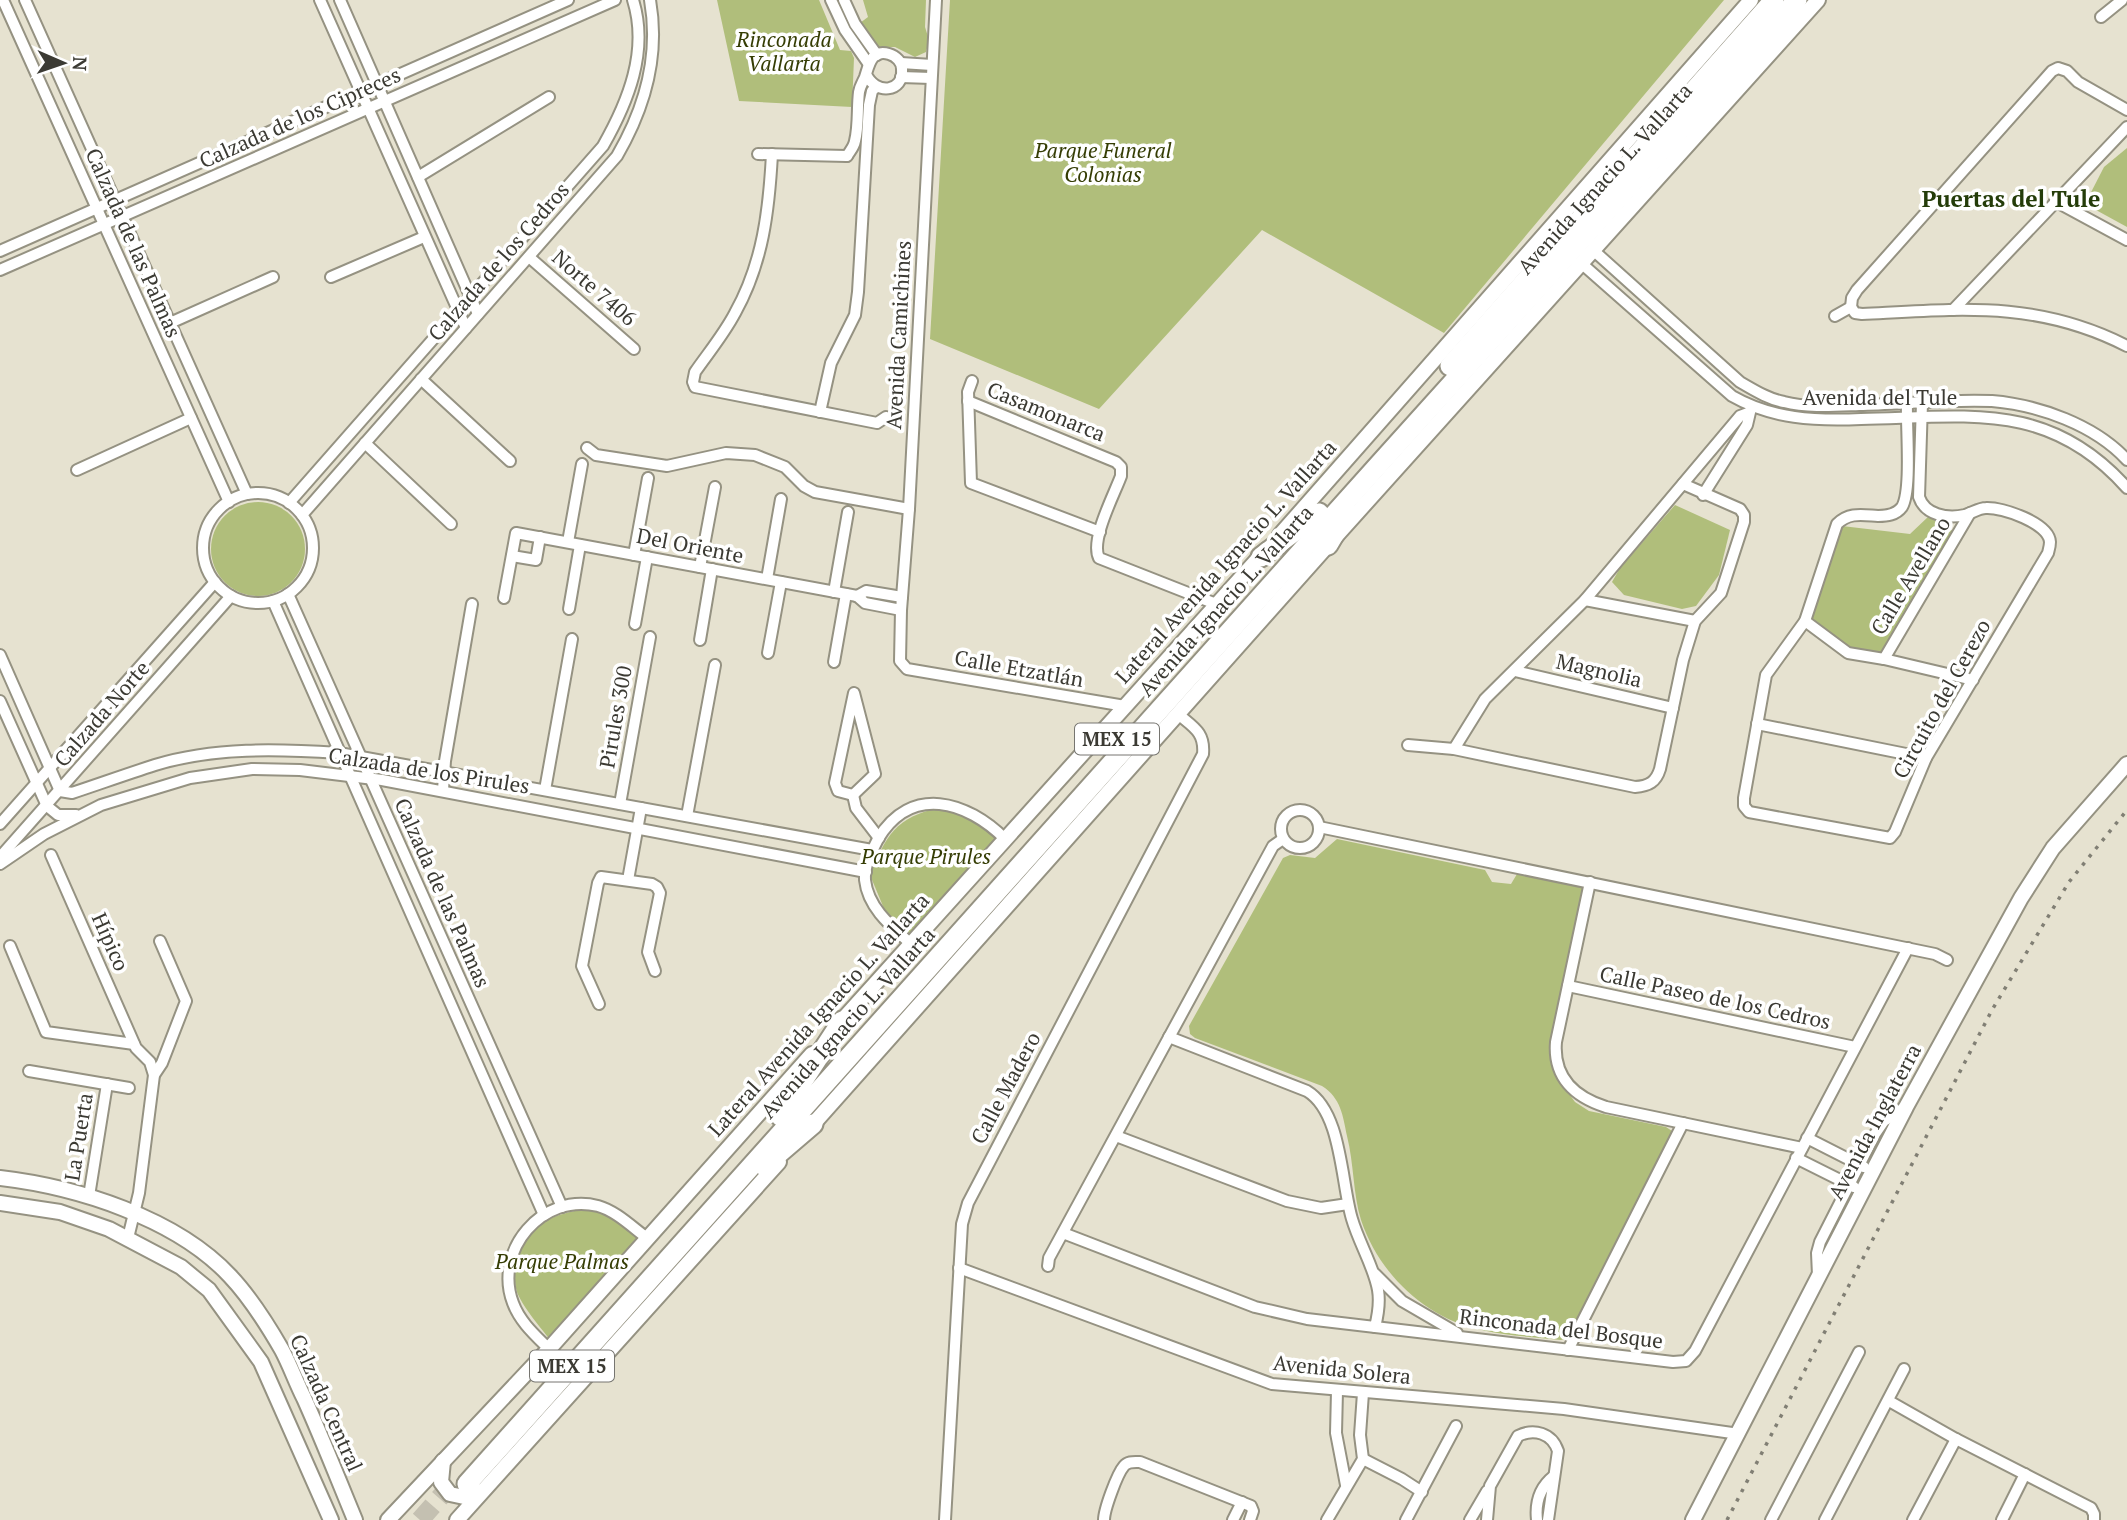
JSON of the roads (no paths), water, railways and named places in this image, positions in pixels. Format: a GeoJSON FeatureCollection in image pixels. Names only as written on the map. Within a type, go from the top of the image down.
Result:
{"type":"FeatureCollection","features":[{"type":"Feature","properties":{"kind":"highway","name":"Avenida Ignacio L. Vallarta"},"geometry":{"type":"LineString","coordinates":[[470,1484],[780,1116],[1774,0]]}},
{"type":"Feature","properties":{"kind":"highway","name":"Avenida Ignacio L. Vallarta"},"geometry":{"type":"LineString","coordinates":[[470,1484],[707,1214],[1797,0]]}},
{"type":"Feature","properties":{"kind":"highway"},"geometry":{"type":"LineString","coordinates":[[1328,545],[1374,470]]}},
{"type":"Feature","properties":{"kind":"highway"},"geometry":{"type":"LineString","coordinates":[[1261,557],[1319,513]]}},
{"type":"Feature","properties":{"kind":"highway"},"geometry":{"type":"LineString","coordinates":[[780,1116],[842,1021]]}},
{"type":"Feature","properties":{"kind":"highway"},"geometry":{"type":"LineString","coordinates":[[707,1214],[813,1124]]}},
{"type":"Feature","properties":{"kind":"street","name":"Calzada de las Palmas"},"geometry":{"type":"LineString","coordinates":[[3,0],[229,502]]}},
{"type":"Feature","properties":{"kind":"street","name":"Calzada de las Palmas"},"geometry":{"type":"LineString","coordinates":[[25,0],[247,494]]}},
{"type":"Feature","properties":{"kind":"street"},"geometry":{"type":"LineString","coordinates":[[320,0],[466,328]]}},
{"type":"Feature","properties":{"kind":"street"},"geometry":{"type":"LineString","coordinates":[[340,0],[478,314]]}},
{"type":"Feature","properties":{"kind":"street","name":"Calzada de los Cipreces"},"geometry":{"type":"LineString","coordinates":[[0,251],[568,0]]}},
{"type":"Feature","properties":{"kind":"street","name":"Calzada de los Cipreces"},"geometry":{"type":"LineString","coordinates":[[0,270],[615,0]]}},
{"type":"Feature","properties":{"kind":"street","name":"Calzada de los Cedros"},"geometry":{"type":"LineString","coordinates":[[289,503],[603,146],[625,103],[637,61],[638,24],[633,0]]}},
{"type":"Feature","properties":{"kind":"street","name":"Calzada de los Cedros"},"geometry":{"type":"LineString","coordinates":[[302,515],[617,156],[642,108],[652,63],[653,24],[650,0]]}},
{"type":"Feature","properties":{"kind":"street"},"geometry":{"type":"LineString","coordinates":[[831,0],[843,8],[877,55]]}},
{"type":"Feature","properties":{"kind":"street","name":"Avenida Camichines"},"geometry":{"type":"LineString","coordinates":[[907,669],[900,661],[899,652],[936,0]]}},
{"type":"Feature","properties":{"kind":"street","name":"Lateral Avenida Ignacio L. Vallarta"},"geometry":{"type":"LineString","coordinates":[[388,1520],[550,1349],[1005,839],[1261,557],[1751,0]]}},
{"type":"Feature","properties":{"kind":"street"},"geometry":{"type":"LineString","coordinates":[[813,1124],[1818,0]]}},
{"type":"Feature","properties":{"kind":"street"},"geometry":{"type":"LineString","coordinates":[[2101,17],[2122,0],[2127,5]]}},
{"type":"Feature","properties":{"kind":"street"},"geometry":{"type":"LineString","coordinates":[[820,412],[831,363],[855,315],[858,292],[865,167],[859,89],[867,69],[877,55],[888,53],[898,59],[901,64],[901,77],[890,89],[876,87],[869,81],[867,69],[843,8]]}},
{"type":"Feature","properties":{"kind":"street"},"geometry":{"type":"LineString","coordinates":[[901,64],[932,65]]}},
{"type":"Feature","properties":{"kind":"street"},"geometry":{"type":"LineString","coordinates":[[2127,110],[2078,82],[2067,71],[2058,68],[2052,71],[1857,290],[1851,307],[1855,313],[1862,314],[2006,310],[2053,317],[2100,332],[2127,346]]}},
{"type":"Feature","properties":{"kind":"street"},"geometry":{"type":"LineString","coordinates":[[901,77],[931,78]]}},
{"type":"Feature","properties":{"kind":"street"},"geometry":{"type":"LineString","coordinates":[[847,156],[863,124],[870,97],[876,87]]}},
{"type":"Feature","properties":{"kind":"street"},"geometry":{"type":"LineString","coordinates":[[418,177],[549,97]]}},
{"type":"Feature","properties":{"kind":"street"},"geometry":{"type":"LineString","coordinates":[[1953,310],[2127,127]]}},
{"type":"Feature","properties":{"kind":"street"},"geometry":{"type":"LineString","coordinates":[[758,154],[847,156],[865,167]]}},
{"type":"Feature","properties":{"kind":"street"},"geometry":{"type":"LineString","coordinates":[[772,154],[768,215],[756,266],[735,313],[695,372],[693,382],[699,389],[820,412],[877,422],[886,417]]}},
{"type":"Feature","properties":{"kind":"street"},"geometry":{"type":"LineString","coordinates":[[411,206],[428,198]]}},
{"type":"Feature","properties":{"kind":"street"},"geometry":{"type":"LineString","coordinates":[[2055,201],[2127,240]]}},
{"type":"Feature","properties":{"kind":"street"},"geometry":{"type":"LineString","coordinates":[[331,276],[424,237]]}},
{"type":"Feature","properties":{"kind":"street","name":"Avenida del Tule"},"geometry":{"type":"LineString","coordinates":[[1593,250],[1740,382],[1758,393],[1783,402],[1814,406],[1992,401],[2055,415],[2104,440],[2127,460]]}},
{"type":"Feature","properties":{"kind":"street","name":"Norte 7406"},"geometry":{"type":"LineString","coordinates":[[529,257],[634,349]]}},
{"type":"Feature","properties":{"kind":"street"},"geometry":{"type":"LineString","coordinates":[[502,260],[518,270]]}},
{"type":"Feature","properties":{"kind":"street","name":"Avenida del Tule"},"geometry":{"type":"LineString","coordinates":[[1581,263],[1750,410],[1804,419],[1981,416],[2011,419],[2077,443],[2094,454],[2127,488]]}},
{"type":"Feature","properties":{"kind":"street"},"geometry":{"type":"LineString","coordinates":[[170,323],[273,277]]}},
{"type":"Feature","properties":{"kind":"street"},"geometry":{"type":"LineString","coordinates":[[1835,316],[1851,307]]}},
{"type":"Feature","properties":{"kind":"street"},"geometry":{"type":"LineString","coordinates":[[421,379],[510,461]]}},
{"type":"Feature","properties":{"kind":"street","name":"Casamonarca"},"geometry":{"type":"LineString","coordinates":[[968,401],[1116,462],[1121,467],[1121,475],[1100,532],[971,483],[968,401],[968,392],[972,381]]}},
{"type":"Feature","properties":{"kind":"street"},"geometry":{"type":"LineString","coordinates":[[1703,495],[1747,425],[1758,393]]}},
{"type":"Feature","properties":{"kind":"street"},"geometry":{"type":"LineString","coordinates":[[1907,404],[1905,496],[1919,496],[1922,403]]}},
{"type":"Feature","properties":{"kind":"street"},"geometry":{"type":"LineString","coordinates":[[1454,749],[1485,699],[1585,600],[1740,416],[1750,410]]}},
{"type":"Feature","properties":{"kind":"street"},"geometry":{"type":"LineString","coordinates":[[76,470],[191,418]]}},
{"type":"Feature","properties":{"kind":"street"},"geometry":{"type":"LineString","coordinates":[[1721,440],[1733,448]]}},
{"type":"Feature","properties":{"kind":"street"},"geometry":{"type":"LineString","coordinates":[[365,443],[452,524]]}},
{"type":"Feature","properties":{"kind":"street"},"geometry":{"type":"LineString","coordinates":[[587,448],[596,455],[667,466],[726,453],[755,455],[785,467],[804,486],[816,492],[909,509]]}},
{"type":"Feature","properties":{"kind":"street"},"geometry":{"type":"LineString","coordinates":[[568,542],[582,464]]}},
{"type":"Feature","properties":{"kind":"street"},"geometry":{"type":"LineString","coordinates":[[1699,466],[1715,476]]}},
{"type":"Feature","properties":{"kind":"street"},"geometry":{"type":"LineString","coordinates":[[634,555],[648,478]]}},
{"type":"Feature","properties":{"kind":"street"},"geometry":{"type":"LineString","coordinates":[[1408,745],[1454,749],[1635,787],[1649,785],[1660,769],[1683,660],[1695,621],[1721,593],[1744,523],[1744,515],[1740,509],[1683,484]]}},
{"type":"Feature","properties":{"kind":"street"},"geometry":{"type":"LineString","coordinates":[[700,567],[715,487]]}},
{"type":"Feature","properties":{"kind":"street"},"geometry":{"type":"LineString","coordinates":[[264,493],[289,503],[302,515],[312,536],[312,558],[304,579],[288,594],[273,601],[252,603],[231,596],[215,582],[204,558],[203,545],[211,520],[229,502],[247,494],[264,493]]}},
{"type":"Feature","properties":{"kind":"street","name":"Circuito del Cerezo"},"geometry":{"type":"LineString","coordinates":[[1905,496],[1902,506],[1895,513],[1885,516],[1850,515],[1837,524],[1805,621],[1766,675],[1744,798],[1744,806],[1749,812],[1891,838],[1927,758],[2048,553],[2050,542],[2047,533],[2015,512],[1984,508],[1962,516],[1942,515],[1927,511],[1919,496]]}},
{"type":"Feature","properties":{"kind":"street"},"geometry":{"type":"LineString","coordinates":[[767,579],[782,499]]}},
{"type":"Feature","properties":{"kind":"street"},"geometry":{"type":"LineString","coordinates":[[834,592],[848,512]]}},
{"type":"Feature","properties":{"kind":"street","name":"Calle Avellano"},"geometry":{"type":"LineString","coordinates":[[1884,659],[1970,513]]}},
{"type":"Feature","properties":{"kind":"street"},"geometry":{"type":"LineString","coordinates":[[1100,532],[1096,551],[1103,561],[1216,604]]}},
{"type":"Feature","properties":{"kind":"street","name":"Del Oriente"},"geometry":{"type":"LineString","coordinates":[[512,556],[516,533],[852,595]]}},
{"type":"Feature","properties":{"kind":"street"},"geometry":{"type":"LineString","coordinates":[[504,597],[512,556],[536,560],[540,537]]}},
{"type":"Feature","properties":{"kind":"street"},"geometry":{"type":"LineString","coordinates":[[569,609],[580,545]]}},
{"type":"Feature","properties":{"kind":"street"},"geometry":{"type":"LineString","coordinates":[[635,624],[647,557]]}},
{"type":"Feature","properties":{"kind":"street"},"geometry":{"type":"LineString","coordinates":[[700,640],[712,569]]}},
{"type":"Feature","properties":{"kind":"street","name":"Calzada Norte"},"geometry":{"type":"LineString","coordinates":[[0,824],[215,582]]}},
{"type":"Feature","properties":{"kind":"street"},"geometry":{"type":"LineString","coordinates":[[768,653],[781,582]]}},
{"type":"Feature","properties":{"kind":"street"},"geometry":{"type":"LineString","coordinates":[[852,595],[866,591],[902,597]]}},
{"type":"Feature","properties":{"kind":"street","name":"Calzada de las Palmas"},"geometry":{"type":"LineString","coordinates":[[288,594],[562,1207]]}},
{"type":"Feature","properties":{"kind":"street"},"geometry":{"type":"LineString","coordinates":[[852,595],[865,603],[901,610]]}},
{"type":"Feature","properties":{"kind":"street"},"geometry":{"type":"LineString","coordinates":[[834,662],[852,595]]}},
{"type":"Feature","properties":{"kind":"street","name":"Calzada Norte"},"geometry":{"type":"LineString","coordinates":[[0,858],[231,596]]}},
{"type":"Feature","properties":{"kind":"street"},"geometry":{"type":"LineString","coordinates":[[1585,600],[1695,621]]}},
{"type":"Feature","properties":{"kind":"street","name":"Calzada de las Palmas"},"geometry":{"type":"LineString","coordinates":[[273,601],[544,1215]]}},
{"type":"Feature","properties":{"kind":"street"},"geometry":{"type":"LineString","coordinates":[[443,790],[472,604]]}},
{"type":"Feature","properties":{"kind":"street"},"geometry":{"type":"LineString","coordinates":[[1805,621],[1848,653],[1973,680]]}},
{"type":"Feature","properties":{"kind":"street","name":"Pirules 300"},"geometry":{"type":"LineString","coordinates":[[620,804],[650,637]]}},
{"type":"Feature","properties":{"kind":"street"},"geometry":{"type":"LineString","coordinates":[[545,790],[572,639]]}},
{"type":"Feature","properties":{"kind":"street"},"geometry":{"type":"LineString","coordinates":[[0,655],[60,791]]}},
{"type":"Feature","properties":{"kind":"street"},"geometry":{"type":"LineString","coordinates":[[687,816],[715,665]]}},
{"type":"Feature","properties":{"kind":"street","name":"Calle Etzatlán"},"geometry":{"type":"LineString","coordinates":[[907,669],[1125,706]]}},
{"type":"Feature","properties":{"kind":"street","name":"Magnolia"},"geometry":{"type":"LineString","coordinates":[[1515,671],[1673,708]]}},
{"type":"Feature","properties":{"kind":"street"},"geometry":{"type":"LineString","coordinates":[[854,693],[875,774],[853,795],[838,791],[835,783],[854,693]]}},
{"type":"Feature","properties":{"kind":"street"},"geometry":{"type":"LineString","coordinates":[[0,701],[47,806],[58,816],[81,814]]}},
{"type":"Feature","properties":{"kind":"street","name":"Calle Madero"},"geometry":{"type":"LineString","coordinates":[[945,1520],[962,1224],[968,1203],[1203,754],[1204,742],[1198,731],[1178,714]]}},
{"type":"Feature","properties":{"kind":"street"},"geometry":{"type":"LineString","coordinates":[[1757,724],[1927,758]]}},
{"type":"Feature","properties":{"kind":"street","name":"Calzada de los Pirules"},"geometry":{"type":"LineString","coordinates":[[60,791],[72,793],[157,765],[205,755],[255,750],[339,753],[872,850]]}},
{"type":"Feature","properties":{"kind":"street","name":"Avenida Inglaterra"},"geometry":{"type":"LineString","coordinates":[[1693,1520],[1977,974],[2053,848],[2127,764]]}},
{"type":"Feature","properties":{"kind":"street","name":"Calzada de los Pirules"},"geometry":{"type":"LineString","coordinates":[[0,863],[44,834],[101,805],[190,778],[252,769],[300,770],[443,790],[866,872]]}},
{"type":"Feature","properties":{"kind":"street"},"geometry":{"type":"LineString","coordinates":[[853,795],[856,808],[879,838]]}},
{"type":"Feature","properties":{"kind":"street"},"geometry":{"type":"LineString","coordinates":[[911,944],[893,928],[873,903],[865,881],[872,850],[886,827],[905,813],[923,805],[940,803],[961,808],[976,816],[992,826],[1005,839]]}},
{"type":"Feature","properties":{"kind":"street"},"geometry":{"type":"LineString","coordinates":[[628,880],[641,808]]}},
{"type":"Feature","properties":{"kind":"street"},"geometry":{"type":"LineString","coordinates":[[1293,810],[1305,810],[1314,816],[1319,827],[1318,834],[1309,846],[1295,848],[1283,839],[1280,828],[1284,817],[1293,810]]}},
{"type":"Feature","properties":{"kind":"street"},"geometry":{"type":"LineString","coordinates":[[1319,827],[1908,948],[1935,954],[1947,960]]}},
{"type":"Feature","properties":{"kind":"street"},"geometry":{"type":"LineString","coordinates":[[1048,1266],[1049,1258],[1273,846],[1283,839]]}},
{"type":"Feature","properties":{"kind":"street","name":"Hípico"},"geometry":{"type":"LineString","coordinates":[[51,855],[134,1044],[150,1062],[154,1075]]}},
{"type":"Feature","properties":{"kind":"street"},"geometry":{"type":"LineString","coordinates":[[599,1004],[582,966],[601,877],[657,887],[660,893],[648,952],[655,971]]}},
{"type":"Feature","properties":{"kind":"street"},"geometry":{"type":"LineString","coordinates":[[1590,882],[1555,1052],[1559,1073],[1564,1081],[1594,1103],[1802,1148],[1859,1164],[1873,1172]]}},
{"type":"Feature","properties":{"kind":"street"},"geometry":{"type":"LineString","coordinates":[[128,1237],[136,1213],[154,1075],[162,1063],[186,1001],[160,941]]}},
{"type":"Feature","properties":{"kind":"street"},"geometry":{"type":"LineString","coordinates":[[10,946],[46,1032],[134,1044]]}},
{"type":"Feature","properties":{"kind":"street","name":"Rinconada del Bosque"},"geometry":{"type":"LineString","coordinates":[[1063,1233],[1255,1307],[1307,1319],[1680,1363],[1690,1358],[1908,948]]}},
{"type":"Feature","properties":{"kind":"street"},"geometry":{"type":"LineString","coordinates":[[446,993],[463,986]]}},
{"type":"Feature","properties":{"kind":"street","name":"Calle Paseo de los Cedros"},"geometry":{"type":"LineString","coordinates":[[1568,986],[1855,1047]]}},
{"type":"Feature","properties":{"kind":"street"},"geometry":{"type":"LineString","coordinates":[[1169,1037],[1307,1091],[1320,1100],[1339,1148],[1348,1204],[1364,1255],[1375,1274],[1402,1301],[1437,1323],[1470,1338]]}},
{"type":"Feature","properties":{"kind":"street","name":"La Puerta"},"geometry":{"type":"LineString","coordinates":[[29,1072],[129,1088]]}},
{"type":"Feature","properties":{"kind":"street","name":"La Puerta"},"geometry":{"type":"LineString","coordinates":[[89,1196],[107,1084]]}},
{"type":"Feature","properties":{"kind":"street"},"geometry":{"type":"LineString","coordinates":[[1818,1277],[1817,1253],[1820,1242],[1859,1164],[1879,1127],[1906,1107]]}},
{"type":"Feature","properties":{"kind":"street"},"geometry":{"type":"LineString","coordinates":[[1568,1350],[1683,1123]]}},
{"type":"Feature","properties":{"kind":"street","name":"Avenida Ignacio L. Vallarta"},"geometry":{"type":"LineString","coordinates":[[457,1520],[470,1484],[813,1124]]}},
{"type":"Feature","properties":{"kind":"street"},"geometry":{"type":"LineString","coordinates":[[1116,1136],[1287,1201],[1321,1208],[1348,1204]]}},
{"type":"Feature","properties":{"kind":"street"},"geometry":{"type":"LineString","coordinates":[[1802,1148],[1849,1184],[1863,1191]]}},
{"type":"Feature","properties":{"kind":"street","name":"Calzada Central"},"geometry":{"type":"LineString","coordinates":[[0,1178],[65,1188],[136,1213],[195,1247],[228,1274],[244,1293],[282,1351],[355,1520]]}},
{"type":"Feature","properties":{"kind":"street","name":"Calzada Central"},"geometry":{"type":"LineString","coordinates":[[0,1203],[60,1212],[128,1237],[181,1267],[209,1290],[261,1362],[331,1520]]}},
{"type":"Feature","properties":{"kind":"street"},"geometry":{"type":"LineString","coordinates":[[550,1349],[519,1318],[512,1301],[508,1279],[510,1259],[518,1241],[531,1224],[562,1207],[579,1204],[597,1206],[612,1212],[647,1238]]}},
{"type":"Feature","properties":{"kind":"street","name":"Avenida Solera"},"geometry":{"type":"LineString","coordinates":[[959,1268],[1260,1380],[1291,1387],[1564,1409],[1739,1434]]}},
{"type":"Feature","properties":{"kind":"street"},"geometry":{"type":"LineString","coordinates":[[1375,1274],[1379,1294],[1375,1327]]}},
{"type":"Feature","properties":{"kind":"street"},"geometry":{"type":"LineString","coordinates":[[223,1309],[244,1293]]}},
{"type":"Feature","properties":{"kind":"street"},"geometry":{"type":"LineString","coordinates":[[1771,1520],[1858,1352]]}},
{"type":"Feature","properties":{"kind":"street"},"geometry":{"type":"LineString","coordinates":[[1825,1520],[1905,1368]]}},
{"type":"Feature","properties":{"kind":"street"},"geometry":{"type":"LineString","coordinates":[[1337,1391],[1336,1433],[1346,1485]]}},
{"type":"Feature","properties":{"kind":"street"},"geometry":{"type":"LineString","coordinates":[[1327,1520],[1363,1459],[1360,1435],[1363,1393]]}},
{"type":"Feature","properties":{"kind":"street"},"geometry":{"type":"LineString","coordinates":[[1889,1401],[1956,1439],[2091,1508],[2094,1520]]}},
{"type":"Feature","properties":{"kind":"street"},"geometry":{"type":"LineString","coordinates":[[1406,1520],[1456,1426]]}},
{"type":"Feature","properties":{"kind":"street"},"geometry":{"type":"LineString","coordinates":[[1470,1520],[1518,1436],[1526,1432],[1548,1436],[1556,1444],[1558,1451],[1548,1520]]}},
{"type":"Feature","properties":{"kind":"street"},"geometry":{"type":"LineString","coordinates":[[1913,1520],[1956,1439]]}},
{"type":"Feature","properties":{"kind":"street"},"geometry":{"type":"LineString","coordinates":[[1363,1459],[1422,1492]]}},
{"type":"Feature","properties":{"kind":"street"},"geometry":{"type":"LineString","coordinates":[[443,1460],[441,1482],[450,1494],[464,1497],[470,1484]]}},
{"type":"Feature","properties":{"kind":"street"},"geometry":{"type":"LineString","coordinates":[[1104,1516],[1123,1466],[1130,1462],[1140,1462],[1251,1506],[1253,1511],[1250,1520]]}},
{"type":"Feature","properties":{"kind":"street"},"geometry":{"type":"LineString","coordinates":[[2002,1520],[2025,1474]]}},
{"type":"Feature","properties":{"kind":"street"},"geometry":{"type":"LineString","coordinates":[[1537,1520],[1539,1494],[1545,1482],[1554,1476]]}},
{"type":"Feature","properties":{"kind":"street"},"geometry":{"type":"LineString","coordinates":[[1487,1520],[1490,1486]]}},
{"type":"Feature","properties":{"kind":"street"},"geometry":{"type":"LineString","coordinates":[[1233,1520],[1242,1502]]}},
{"type":"Feature","properties":{"kind":"tunnel"},"geometry":{"type":"LineString","coordinates":[[420,1520],[458,1477]]}},
{"type":"Feature","properties":{"kind":"railway"},"geometry":{"type":"LineString","coordinates":[[1727,1520],[1992,1010],[2069,882],[2127,810]]}},
{"type":"Feature","properties":{"kind":"district","name":"Puertas del Tule"},"geometry":{"type":"Point","coordinates":[2011,199]}},
{"type":"Feature","properties":{"kind":"park label","name":"Rinconada Vallarta"},"geometry":{"type":"Point","coordinates":[784,52]}},
{"type":"Feature","properties":{"kind":"park label","name":"Parque Funeral Colonias"},"geometry":{"type":"Point","coordinates":[1103,163]}},
{"type":"Feature","properties":{"kind":"park label","name":"Parque Pirules"},"geometry":{"type":"Point","coordinates":[926,857]}},
{"type":"Feature","properties":{"kind":"park label","name":"Parque Palmas"},"geometry":{"type":"Point","coordinates":[562,1262]}}]}
